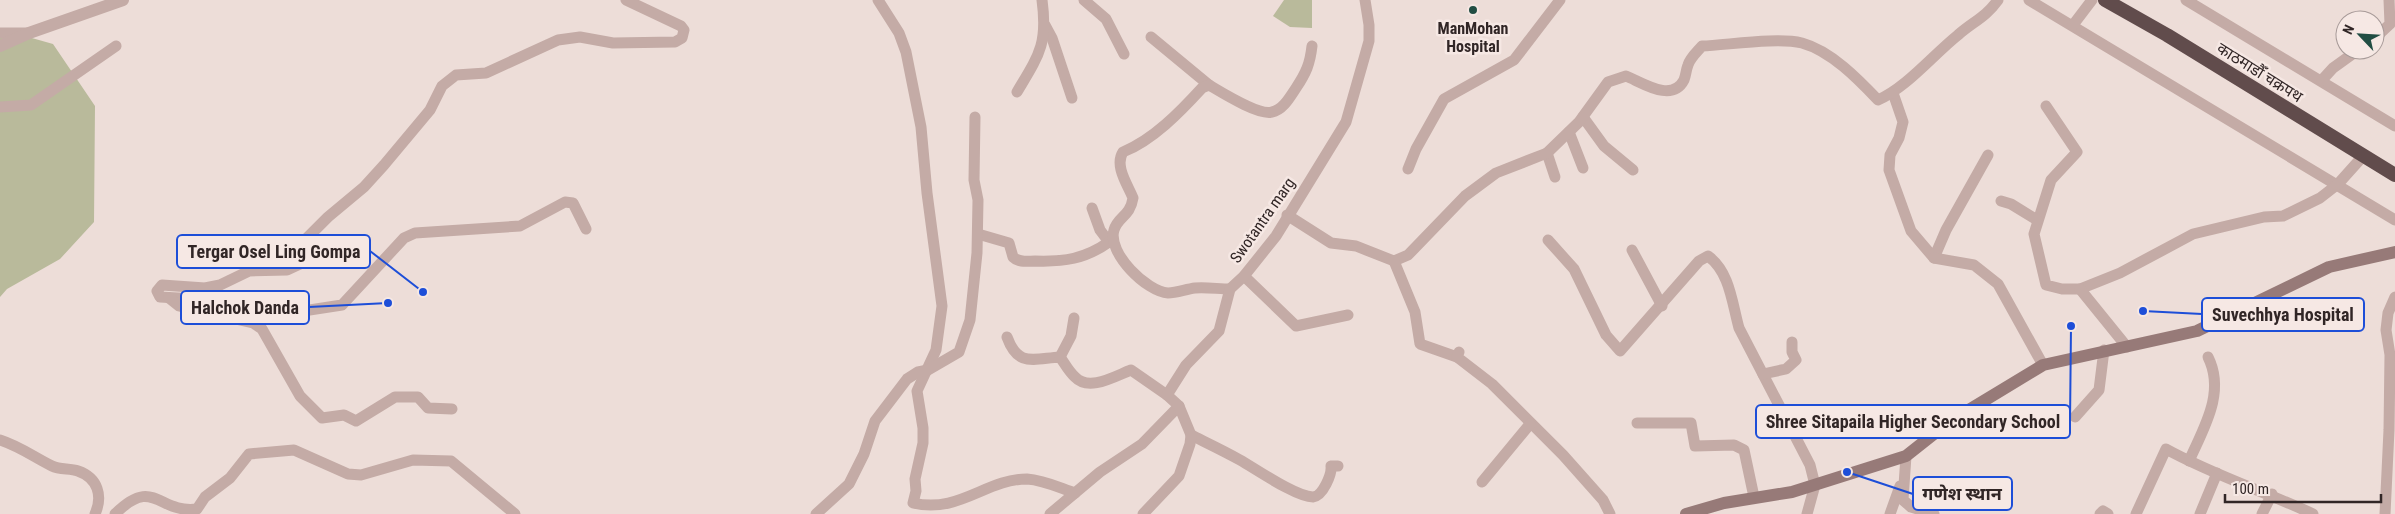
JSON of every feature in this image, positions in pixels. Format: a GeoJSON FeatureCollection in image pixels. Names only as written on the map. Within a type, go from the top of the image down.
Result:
{"type":"FeatureCollection","features":[{"type":"Feature","properties":{"kind":"highway","name":"काठमाडाैँ चक्रपथ"},"geometry":{"type":"LineString","coordinates":[[2105,0],[2395,175]]}},
{"type":"Feature","properties":{"kind":"main road"},"geometry":{"type":"LineString","coordinates":[[1686,514],[1754,497],[1792,492],[1906,456],[1949,422],[2043,365],[2197,331],[2329,267],[2395,252]]}},
{"type":"Feature","properties":{"kind":"street"},"geometry":{"type":"LineString","coordinates":[[0,46],[29,32],[124,0]]}},
{"type":"Feature","properties":{"kind":"street"},"geometry":{"type":"LineString","coordinates":[[586,229],[573,204],[569,201],[520,226],[415,233],[404,238],[342,305],[303,311],[248,302],[160,297],[157,291],[162,285],[205,288],[220,285],[249,271],[287,270],[300,264],[304,241],[371,180],[424,118],[442,86],[456,75],[486,73],[558,40],[580,37],[613,43],[675,42],[682,38],[684,30],[681,26],[626,0]]}},
{"type":"Feature","properties":{"kind":"street"},"geometry":{"type":"LineString","coordinates":[[878,0],[899,33],[906,52],[921,127],[927,193],[942,306],[940,331],[928,370],[916,391],[922,422],[923,444],[915,479],[916,491],[913,502],[924,509],[960,508],[1005,484],[1027,479],[1045,482],[1075,494]]}},
{"type":"Feature","properties":{"kind":"street"},"geometry":{"type":"LineString","coordinates":[[1017,92],[1041,52],[1045,25],[1042,0]]}},
{"type":"Feature","properties":{"kind":"street"},"geometry":{"type":"LineString","coordinates":[[1084,0],[1106,19],[1124,54]]}},
{"type":"Feature","properties":{"kind":"street","name":"Swotantra marg"},"geometry":{"type":"LineString","coordinates":[[1230,289],[1244,276],[1276,236],[1346,122],[1369,41],[1369,25],[1365,0]]}},
{"type":"Feature","properties":{"kind":"street"},"geometry":{"type":"LineString","coordinates":[[1408,169],[1416,149],[1444,98],[1514,60],[1560,0]]}},
{"type":"Feature","properties":{"kind":"street"},"geometry":{"type":"LineString","coordinates":[[1287,216],[1331,243],[1356,246],[1394,261],[1408,255],[1465,196],[1496,173],[1547,153],[1583,117],[1608,82],[1626,76],[1664,91],[1673,91],[1679,88],[1685,78],[1688,65],[1702,46],[1785,42],[1802,43],[1832,59],[1858,78],[1878,100],[1893,93],[1960,33],[1987,15],[1998,0]]}},
{"type":"Feature","properties":{"kind":"street"},"geometry":{"type":"LineString","coordinates":[[2029,0],[2395,220]]}},
{"type":"Feature","properties":{"kind":"street"},"geometry":{"type":"LineString","coordinates":[[2073,25],[2092,0]]}},
{"type":"Feature","properties":{"kind":"street"},"geometry":{"type":"LineString","coordinates":[[2186,0],[2322,80],[2395,126]]}},
{"type":"Feature","properties":{"kind":"street"},"geometry":{"type":"LineString","coordinates":[[2385,29],[2390,24],[2389,0]]}},
{"type":"Feature","properties":{"kind":"street"},"geometry":{"type":"LineString","coordinates":[[1045,25],[1052,38],[1072,98]]}},
{"type":"Feature","properties":{"kind":"street"},"geometry":{"type":"LineString","coordinates":[[0,33],[29,32]]}},
{"type":"Feature","properties":{"kind":"street"},"geometry":{"type":"LineString","coordinates":[[1151,37],[1209,85],[1230,98],[1261,111],[1271,113],[1288,101],[1299,84],[1310,65],[1312,46]]}},
{"type":"Feature","properties":{"kind":"street"},"geometry":{"type":"LineString","coordinates":[[0,107],[31,105],[116,46]]}},
{"type":"Feature","properties":{"kind":"street"},"geometry":{"type":"LineString","coordinates":[[2322,80],[2333,68],[2344,60]]}},
{"type":"Feature","properties":{"kind":"street"},"geometry":{"type":"LineString","coordinates":[[978,234],[1009,243],[1013,257],[1021,261],[1060,262],[1079,259],[1111,242],[1119,222],[1129,213],[1133,198],[1119,165],[1121,155],[1163,125],[1202,88],[1209,85]]}},
{"type":"Feature","properties":{"kind":"street"},"geometry":{"type":"LineString","coordinates":[[1893,93],[1903,122],[1899,138],[1890,155],[1889,170],[1911,231],[1934,258],[1974,265],[1998,284],[2043,365]]}},
{"type":"Feature","properties":{"kind":"street"},"geometry":{"type":"LineString","coordinates":[[2046,106],[2076,152],[2051,180],[2034,234],[2046,285],[2062,289],[2080,289],[2120,273],[2194,234],[2264,217],[2283,216],[2320,198],[2338,184],[2364,155]]}},
{"type":"Feature","properties":{"kind":"street"},"geometry":{"type":"LineString","coordinates":[[816,514],[849,484],[864,454],[875,421],[907,379],[918,372],[928,370],[959,352],[970,320],[978,234],[978,200],[974,180],[975,117]]}},
{"type":"Feature","properties":{"kind":"street"},"geometry":{"type":"LineString","coordinates":[[1583,117],[1604,146],[1633,170]]}},
{"type":"Feature","properties":{"kind":"street"},"geometry":{"type":"LineString","coordinates":[[1128,141],[1163,125]]}},
{"type":"Feature","properties":{"kind":"street"},"geometry":{"type":"LineString","coordinates":[[1569,132],[1583,168]]}},
{"type":"Feature","properties":{"kind":"street"},"geometry":{"type":"LineString","coordinates":[[1547,153],[1555,177]]}},
{"type":"Feature","properties":{"kind":"street"},"geometry":{"type":"LineString","coordinates":[[1934,258],[1946,230],[1988,155]]}},
{"type":"Feature","properties":{"kind":"street"},"geometry":{"type":"LineString","coordinates":[[2001,201],[2011,204],[2037,220]]}},
{"type":"Feature","properties":{"kind":"street"},"geometry":{"type":"LineString","coordinates":[[1092,208],[1100,230],[1111,242],[1127,267],[1147,284],[1167,293],[1197,288],[1230,289],[1219,331],[1186,365],[1167,395]]}},
{"type":"Feature","properties":{"kind":"street"},"geometry":{"type":"LineString","coordinates":[[1548,240],[1574,269],[1606,335],[1620,351],[1662,306],[1699,261],[1706,256],[1716,263],[1730,290],[1739,328],[1807,458],[1815,485],[1807,514]]}},
{"type":"Feature","properties":{"kind":"street"},"geometry":{"type":"LineString","coordinates":[[1632,250],[1662,306]]}},
{"type":"Feature","properties":{"kind":"street"},"geometry":{"type":"LineString","coordinates":[[1394,261],[1415,312],[1420,344],[1458,354],[1492,384],[1596,492],[1610,514]]}},
{"type":"Feature","properties":{"kind":"street"},"geometry":{"type":"LineString","coordinates":[[1244,276],[1296,326],[1348,315]]}},
{"type":"Feature","properties":{"kind":"street"},"geometry":{"type":"LineString","coordinates":[[2080,289],[2126,347]]}},
{"type":"Feature","properties":{"kind":"street"},"geometry":{"type":"LineString","coordinates":[[2385,514],[2390,355],[2386,330],[2388,313],[2395,297]]}},
{"type":"Feature","properties":{"kind":"street"},"geometry":{"type":"LineString","coordinates":[[169,298],[179,306],[253,323],[262,329],[300,396],[322,418],[344,415],[356,421],[396,397],[418,397],[428,408],[452,409]]}},
{"type":"Feature","properties":{"kind":"street"},"geometry":{"type":"LineString","coordinates":[[1060,357],[1071,336],[1074,318]]}},
{"type":"Feature","properties":{"kind":"street"},"geometry":{"type":"LineString","coordinates":[[1006,337],[1012,352],[1024,359],[1060,357]]}},
{"type":"Feature","properties":{"kind":"street"},"geometry":{"type":"LineString","coordinates":[[1763,374],[1786,369],[1796,360],[1792,352],[1792,342]]}},
{"type":"Feature","properties":{"kind":"street"},"geometry":{"type":"LineString","coordinates":[[2075,416],[2098,390],[2104,350]]}},
{"type":"Feature","properties":{"kind":"street"},"geometry":{"type":"LineString","coordinates":[[1060,357],[1074,377],[1083,383],[1090,385],[1131,370],[1167,395],[1179,406],[1191,435],[1179,476],[1143,514]]}},
{"type":"Feature","properties":{"kind":"street"},"geometry":{"type":"LineString","coordinates":[[2189,461],[2212,409],[2215,388],[2213,366],[2208,357]]}},
{"type":"Feature","properties":{"kind":"street"},"geometry":{"type":"LineString","coordinates":[[1050,514],[1100,472],[1142,444],[1179,406]]}},
{"type":"Feature","properties":{"kind":"street"},"geometry":{"type":"LineString","coordinates":[[1637,422],[1691,423],[1695,446],[1734,445],[1744,450],[1754,497]]}},
{"type":"Feature","properties":{"kind":"street"},"geometry":{"type":"LineString","coordinates":[[1482,482],[1530,424]]}},
{"type":"Feature","properties":{"kind":"street"},"geometry":{"type":"LineString","coordinates":[[1191,435],[1238,458],[1284,486],[1312,497],[1319,494],[1324,488],[1332,471],[1331,466],[1338,466]]}},
{"type":"Feature","properties":{"kind":"street"},"geometry":{"type":"LineString","coordinates":[[0,440],[13,444],[54,467],[79,471],[91,478],[98,486],[99,505],[95,514]]}},
{"type":"Feature","properties":{"kind":"street"},"geometry":{"type":"LineString","coordinates":[[2136,514],[2166,449],[2216,473],[2272,494],[2312,514]]}},
{"type":"Feature","properties":{"kind":"street"},"geometry":{"type":"LineString","coordinates":[[115,514],[134,498],[149,496],[159,499],[174,509],[185,511],[197,509],[205,497],[230,478],[249,454],[294,450],[348,474],[360,475],[413,460],[451,461],[515,514]]}},
{"type":"Feature","properties":{"kind":"street"},"geometry":{"type":"LineString","coordinates":[[1906,456],[1903,500],[1911,508],[1934,514]]}},
{"type":"Feature","properties":{"kind":"street"},"geometry":{"type":"LineString","coordinates":[[2200,514],[2216,473]]}},
{"type":"Feature","properties":{"kind":"street"},"geometry":{"type":"LineString","coordinates":[[1890,514],[1905,475]]}},
{"type":"Feature","properties":{"kind":"street"},"geometry":{"type":"LineString","coordinates":[[2262,514],[2272,494]]}},
{"type":"Feature","properties":{"kind":"street"},"geometry":{"type":"LineString","coordinates":[[2100,514],[2103,511],[2108,514]]}},
{"type":"Feature","properties":{"kind":"green space"},"geometry":{"type":"Polygon","coordinates":[[[1284,0],[1312,0],[1312,28],[1290,27],[1273,16],[1284,0]]]}},
{"type":"Feature","properties":{"kind":"green space"},"geometry":{"type":"Polygon","coordinates":[[[0,29],[53,44],[95,106],[94,222],[60,259],[7,289],[0,297],[0,29]]]}},
{"type":"Feature","properties":{"kind":"place","name":"ManMohan Hospital"},"geometry":{"type":"Point","coordinates":[1473,10]}},
{"type":"Feature","properties":{"kind":"place","name":"Tergar Osel Ling Gompa"},"geometry":{"type":"Point","coordinates":[423,292]}},
{"type":"Feature","properties":{"kind":"place","name":"Halchok Danda"},"geometry":{"type":"Point","coordinates":[388,303]}},
{"type":"Feature","properties":{"kind":"place","name":"Suvechhya Hospital"},"geometry":{"type":"Point","coordinates":[2143,311]}},
{"type":"Feature","properties":{"kind":"place","name":"Shree Sitapaila Higher Secondary School"},"geometry":{"type":"Point","coordinates":[2071,326]}},
{"type":"Feature","properties":{"kind":"place","name":"गणेश स्थान"},"geometry":{"type":"Point","coordinates":[1847,472]}}]}
